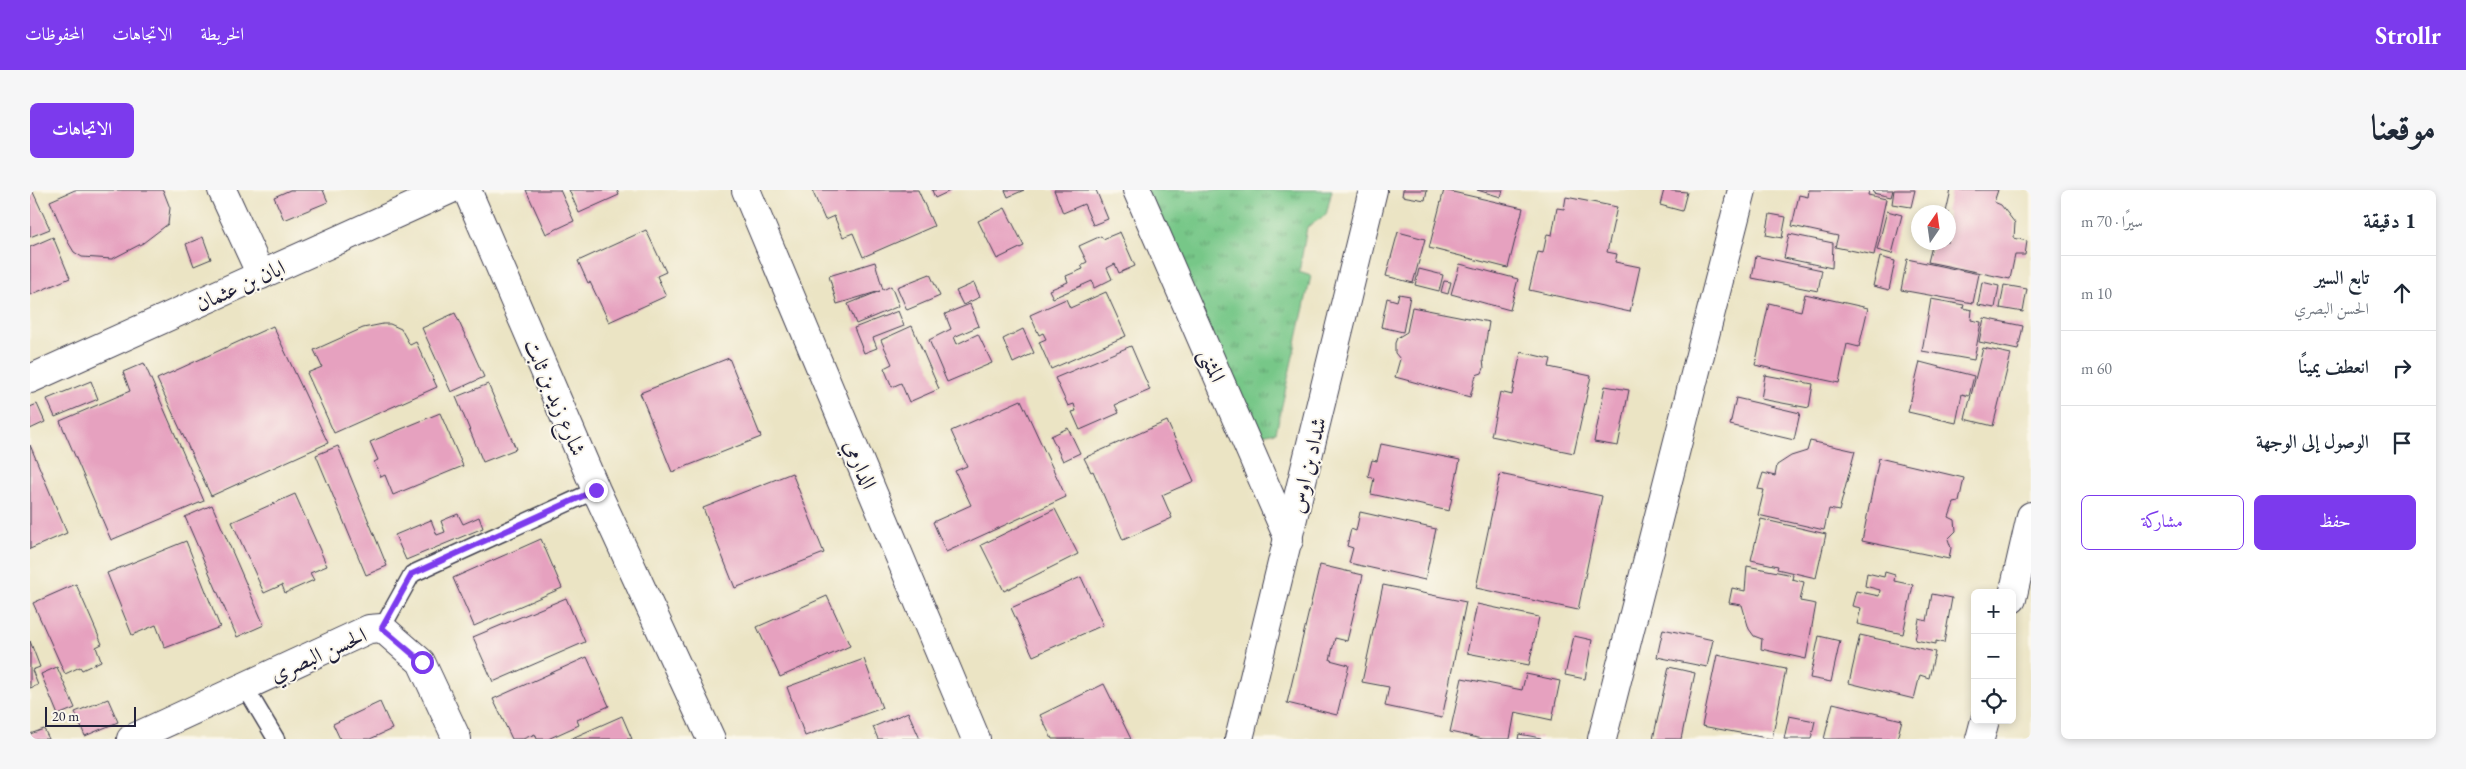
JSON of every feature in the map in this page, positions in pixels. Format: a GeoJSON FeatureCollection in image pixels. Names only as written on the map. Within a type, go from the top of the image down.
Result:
{"type":"FeatureCollection","features":[{"type":"Feature","properties":{"kind":"street"},"geometry":{"type":"LineString","coordinates":[[222,190],[261,275]]}},
{"type":"Feature","properties":{"kind":"street","name":"ابان بن عثمان"},"geometry":{"type":"LineString","coordinates":[[30,379],[449,190]]}},
{"type":"Feature","properties":{"kind":"street","name":"شارع زيد بن ثابت"},"geometry":{"type":"LineString","coordinates":[[467,190],[596,490],[710,739]]}},
{"type":"Feature","properties":{"kind":"street","name":"الدارمي"},"geometry":{"type":"LineString","coordinates":[[746,190],[976,739]]}},
{"type":"Feature","properties":{"kind":"street","name":"المثنى"},"geometry":{"type":"LineString","coordinates":[[1137,190],[1289,540]]}},
{"type":"Feature","properties":{"kind":"street","name":"شداد بن اوس"},"geometry":{"type":"LineString","coordinates":[[1239,739],[1373,190]]}},
{"type":"Feature","properties":{"kind":"street"},"geometry":{"type":"LineString","coordinates":[[1602,739],[1742,190]]}},
{"type":"Feature","properties":{"kind":"street"},"geometry":{"type":"LineString","coordinates":[[2014,589],[2031,516]]}},
{"type":"Feature","properties":{"kind":"street","name":"الحسن البصري"},"geometry":{"type":"LineString","coordinates":[[131,739],[369,629],[382,628],[422,662],[457,739]]}},
{"type":"Feature","properties":{"kind":"street"},"geometry":{"type":"LineString","coordinates":[[1980,739],[1984,724]]}},
{"type":"Feature","properties":{"kind":"lane"},"geometry":{"type":"LineString","coordinates":[[382,628],[412,574],[596,490]]}},
{"type":"Feature","properties":{"kind":"lane"},"geometry":{"type":"LineString","coordinates":[[244,687],[276,739]]}},
{"type":"Feature","properties":{"kind":"green space"},"geometry":{"type":"Polygon","coordinates":[[[1141,190],[1332,190],[1326,215],[1307,227],[1299,272],[1311,276],[1276,432],[1253,437],[1141,190]]]}},
{"type":"Feature","properties":{"kind":"building"},"geometry":{"type":"Polygon","coordinates":[[[30,190],[32,190],[50,229],[30,237],[30,190]]]}},
{"type":"Feature","properties":{"kind":"building"},"geometry":{"type":"Polygon","coordinates":[[[75,190],[163,190],[170,208],[168,224],[143,243],[112,259],[82,257],[74,252],[68,242],[50,201],[75,190]]]}},
{"type":"Feature","properties":{"kind":"building"},"geometry":{"type":"Polygon","coordinates":[[[290,190],[323,190],[328,202],[284,220],[274,197],[290,190]]]}},
{"type":"Feature","properties":{"kind":"building"},"geometry":{"type":"Polygon","coordinates":[[[526,190],[560,190],[574,221],[546,234],[526,190]]]}},
{"type":"Feature","properties":{"kind":"building"},"geometry":{"type":"Polygon","coordinates":[[[569,190],[617,190],[619,195],[579,213],[569,190]]]}},
{"type":"Feature","properties":{"kind":"building"},"geometry":{"type":"Polygon","coordinates":[[[812,190],[918,190],[934,226],[863,257],[853,233],[843,237],[834,216],[825,220],[812,190]]]}},
{"type":"Feature","properties":{"kind":"building"},"geometry":{"type":"Polygon","coordinates":[[[932,190],[952,190],[935,198],[932,190]]]}},
{"type":"Feature","properties":{"kind":"building"},"geometry":{"type":"Polygon","coordinates":[[[1005,190],[1024,190],[1008,197],[1005,190]]]}},
{"type":"Feature","properties":{"kind":"building"},"geometry":{"type":"Polygon","coordinates":[[[1054,190],[1096,190],[1108,219],[1093,225],[1084,204],[1063,213],[1054,190]]]}},
{"type":"Feature","properties":{"kind":"building"},"geometry":{"type":"Polygon","coordinates":[[[1403,190],[1427,190],[1425,200],[1402,196],[1403,190]]]}},
{"type":"Feature","properties":{"kind":"building"},"geometry":{"type":"Polygon","coordinates":[[[1444,190],[1523,208],[1508,268],[1429,248],[1444,190]]]}},
{"type":"Feature","properties":{"kind":"building"},"geometry":{"type":"Polygon","coordinates":[[[1477,190],[1503,190],[1501,197],[1477,190]]]}},
{"type":"Feature","properties":{"kind":"building"},"geometry":{"type":"Polygon","coordinates":[[[1664,190],[1687,192],[1682,211],[1660,205],[1664,190]]]}},
{"type":"Feature","properties":{"kind":"building"},"geometry":{"type":"Polygon","coordinates":[[[1809,190],[1869,190],[1868,195],[1886,199],[1874,255],[1835,247],[1838,236],[1792,226],[1799,195],[1808,197],[1809,190]]]}},
{"type":"Feature","properties":{"kind":"building"},"geometry":{"type":"Polygon","coordinates":[[[1874,190],[1893,190],[1891,197],[1873,193],[1874,190]]]}},
{"type":"Feature","properties":{"kind":"building"},"geometry":{"type":"Polygon","coordinates":[[[1894,190],[1915,190],[1911,207],[1892,204],[1894,190]]]}},
{"type":"Feature","properties":{"kind":"building"},"geometry":{"type":"Polygon","coordinates":[[[1951,190],[1998,190],[1994,202],[2001,205],[2015,223],[2014,238],[2027,241],[2025,255],[2015,255],[2010,279],[1928,262],[1931,250],[1956,250],[1956,205],[1948,205],[1951,190]]]}},
{"type":"Feature","properties":{"kind":"building"},"geometry":{"type":"Polygon","coordinates":[[[1566,197],[1617,207],[1607,252],[1617,254],[1615,262],[1640,267],[1630,312],[1529,290],[1538,252],[1543,253],[1547,234],[1552,235],[1557,208],[1564,209],[1566,197]]]}},
{"type":"Feature","properties":{"kind":"building"},"geometry":{"type":"Polygon","coordinates":[[[1005,208],[1024,246],[997,259],[978,221],[1005,208]]]}},
{"type":"Feature","properties":{"kind":"building"},"geometry":{"type":"Polygon","coordinates":[[[1887,211],[1902,215],[1892,254],[1877,250],[1887,211]]]}},
{"type":"Feature","properties":{"kind":"building"},"geometry":{"type":"Polygon","coordinates":[[[1770,214],[1786,217],[1782,238],[1766,235],[1770,214]]]}},
{"type":"Feature","properties":{"kind":"building"},"geometry":{"type":"Polygon","coordinates":[[[646,230],[666,272],[657,276],[666,296],[609,322],[578,261],[646,230]]]}},
{"type":"Feature","properties":{"kind":"building"},"geometry":{"type":"Polygon","coordinates":[[[1120,232],[1135,266],[1119,273],[1115,264],[1107,268],[1112,279],[1094,288],[1092,281],[1053,298],[1049,290],[1068,282],[1066,276],[1083,269],[1081,265],[1087,262],[1079,246],[1101,236],[1103,239],[1120,232]]]}},
{"type":"Feature","properties":{"kind":"building"},"geometry":{"type":"Polygon","coordinates":[[[1398,232],[1425,239],[1413,283],[1386,276],[1398,232]]]}},
{"type":"Feature","properties":{"kind":"building"},"geometry":{"type":"Polygon","coordinates":[[[1789,234],[1833,243],[1832,268],[1784,258],[1789,234]]]}},
{"type":"Feature","properties":{"kind":"building"},"geometry":{"type":"Polygon","coordinates":[[[53,237],[70,278],[30,295],[30,247],[53,237]]]}},
{"type":"Feature","properties":{"kind":"building"},"geometry":{"type":"Polygon","coordinates":[[[203,237],[211,259],[194,266],[186,244],[203,237]]]}},
{"type":"Feature","properties":{"kind":"building"},"geometry":{"type":"Polygon","coordinates":[[[1756,256],[1822,270],[1818,291],[1752,278],[1756,256]]]}},
{"type":"Feature","properties":{"kind":"building"},"geometry":{"type":"Polygon","coordinates":[[[1880,257],[1895,261],[1889,290],[1873,286],[1880,257]]]}},
{"type":"Feature","properties":{"kind":"building"},"geometry":{"type":"Polygon","coordinates":[[[1907,259],[1979,274],[1973,303],[1901,290],[1907,259]]]}},
{"type":"Feature","properties":{"kind":"building"},"geometry":{"type":"Polygon","coordinates":[[[875,262],[883,290],[891,286],[899,306],[856,324],[848,304],[880,291],[837,304],[829,276],[875,262]]]}},
{"type":"Feature","properties":{"kind":"building"},"geometry":{"type":"Polygon","coordinates":[[[1460,264],[1518,279],[1510,310],[1451,294],[1460,264]]]}},
{"type":"Feature","properties":{"kind":"building"},"geometry":{"type":"Polygon","coordinates":[[[1419,269],[1443,275],[1439,291],[1415,285],[1419,269]]]}},
{"type":"Feature","properties":{"kind":"building"},"geometry":{"type":"Polygon","coordinates":[[[930,274],[940,296],[907,310],[897,287],[930,274]]]}},
{"type":"Feature","properties":{"kind":"building"},"geometry":{"type":"Polygon","coordinates":[[[1444,281],[1451,282],[1448,294],[1441,292],[1444,281]]]}},
{"type":"Feature","properties":{"kind":"building"},"geometry":{"type":"Polygon","coordinates":[[[1982,282],[1999,286],[1995,308],[1978,305],[1982,282]]]}},
{"type":"Feature","properties":{"kind":"building"},"geometry":{"type":"Polygon","coordinates":[[[974,283],[980,297],[963,305],[956,291],[974,283]]]}},
{"type":"Feature","properties":{"kind":"building"},"geometry":{"type":"Polygon","coordinates":[[[2004,285],[2027,289],[2023,312],[2000,308],[2004,285]]]}},
{"type":"Feature","properties":{"kind":"building"},"geometry":{"type":"Polygon","coordinates":[[[1106,292],[1126,336],[1051,369],[1039,342],[1046,339],[1043,333],[1039,335],[1030,315],[1066,299],[1070,308],[1106,292]]]}},
{"type":"Feature","properties":{"kind":"building"},"geometry":{"type":"Polygon","coordinates":[[[1399,294],[1410,296],[1403,332],[1381,327],[1387,298],[1397,301],[1399,294]]]}},
{"type":"Feature","properties":{"kind":"building"},"geometry":{"type":"Polygon","coordinates":[[[1805,294],[1868,308],[1859,347],[1847,344],[1839,383],[1755,365],[1769,303],[1801,311],[1805,294]]]}},
{"type":"Feature","properties":{"kind":"building"},"geometry":{"type":"Polygon","coordinates":[[[1931,299],[1964,305],[1963,308],[1972,310],[1971,320],[1981,322],[1974,360],[1922,351],[1931,299]]]}},
{"type":"Feature","properties":{"kind":"building"},"geometry":{"type":"Polygon","coordinates":[[[970,304],[979,326],[954,337],[957,344],[978,334],[992,363],[947,382],[929,340],[951,329],[945,314],[970,304]]]}},
{"type":"Feature","properties":{"kind":"building"},"geometry":{"type":"Polygon","coordinates":[[[1412,307],[1489,322],[1483,360],[1484,368],[1482,373],[1476,375],[1470,397],[1395,377],[1400,359],[1395,353],[1395,343],[1397,338],[1407,332],[1412,307]]]}},
{"type":"Feature","properties":{"kind":"building"},"geometry":{"type":"Polygon","coordinates":[[[898,311],[904,326],[873,338],[877,348],[864,353],[854,328],[898,311]]]}},
{"type":"Feature","properties":{"kind":"building"},"geometry":{"type":"Polygon","coordinates":[[[455,313],[484,377],[451,392],[422,328],[455,313]]]}},
{"type":"Feature","properties":{"kind":"building"},"geometry":{"type":"Polygon","coordinates":[[[1984,318],[2023,326],[2018,350],[1979,342],[1984,318]]]}},
{"type":"Feature","properties":{"kind":"building"},"geometry":{"type":"Polygon","coordinates":[[[390,324],[401,329],[410,345],[416,342],[437,387],[334,433],[307,373],[322,367],[314,350],[363,328],[390,324]]]}},
{"type":"Feature","properties":{"kind":"building"},"geometry":{"type":"Polygon","coordinates":[[[273,326],[328,443],[211,496],[157,379],[273,326]]]}},
{"type":"Feature","properties":{"kind":"building"},"geometry":{"type":"Polygon","coordinates":[[[912,326],[939,389],[909,402],[901,383],[892,387],[884,368],[892,364],[881,340],[912,326]]]}},
{"type":"Feature","properties":{"kind":"building"},"geometry":{"type":"Polygon","coordinates":[[[1023,329],[1034,353],[1013,363],[1003,339],[1023,329]]]}},
{"type":"Feature","properties":{"kind":"building"},"geometry":{"type":"Polygon","coordinates":[[[1131,346],[1150,390],[1115,405],[1119,413],[1080,430],[1072,412],[1076,411],[1074,404],[1068,406],[1055,378],[1131,346]]]}},
{"type":"Feature","properties":{"kind":"building"},"geometry":{"type":"Polygon","coordinates":[[[1983,348],[2011,354],[1993,426],[1965,419],[1983,348]]]}},
{"type":"Feature","properties":{"kind":"building"},"geometry":{"type":"Polygon","coordinates":[[[1521,352],[1551,359],[1549,367],[1591,376],[1574,453],[1491,436],[1500,392],[1512,395],[1521,352]]]}},
{"type":"Feature","properties":{"kind":"building"},"geometry":{"type":"Polygon","coordinates":[[[729,358],[761,437],[672,472],[640,393],[729,358]]]}},
{"type":"Feature","properties":{"kind":"building"},"geometry":{"type":"Polygon","coordinates":[[[1920,362],[1974,376],[1969,396],[1962,394],[1956,423],[1908,412],[1920,362]]]}},
{"type":"Feature","properties":{"kind":"building"},"geometry":{"type":"Polygon","coordinates":[[[144,363],[204,501],[111,540],[60,421],[130,391],[123,372],[144,363]]]}},
{"type":"Feature","properties":{"kind":"building"},"geometry":{"type":"Polygon","coordinates":[[[1765,375],[1813,384],[1809,408],[1761,399],[1765,375]]]}},
{"type":"Feature","properties":{"kind":"building"},"geometry":{"type":"Polygon","coordinates":[[[91,381],[98,399],[55,417],[47,399],[91,381]]]}},
{"type":"Feature","properties":{"kind":"building"},"geometry":{"type":"Polygon","coordinates":[[[488,384],[516,449],[483,462],[456,397],[488,384]]]}},
{"type":"Feature","properties":{"kind":"building"},"geometry":{"type":"Polygon","coordinates":[[[1605,386],[1629,390],[1618,446],[1594,442],[1605,386]]]}},
{"type":"Feature","properties":{"kind":"building"},"geometry":{"type":"Polygon","coordinates":[[[1736,398],[1800,413],[1794,440],[1730,425],[1736,398]]]}},
{"type":"Feature","properties":{"kind":"building"},"geometry":{"type":"Polygon","coordinates":[[[1021,400],[1066,497],[946,552],[933,522],[971,505],[955,471],[967,466],[951,431],[1021,400]]]}},
{"type":"Feature","properties":{"kind":"building"},"geometry":{"type":"Polygon","coordinates":[[[37,404],[45,422],[30,429],[30,407],[37,404]]]}},
{"type":"Feature","properties":{"kind":"building"},"geometry":{"type":"Polygon","coordinates":[[[440,413],[463,466],[393,495],[385,475],[381,477],[374,462],[378,460],[370,442],[440,413]]]}},
{"type":"Feature","properties":{"kind":"building"},"geometry":{"type":"Polygon","coordinates":[[[1167,421],[1194,481],[1162,495],[1172,518],[1123,540],[1093,471],[1091,472],[1084,458],[1167,421]]]}},
{"type":"Feature","properties":{"kind":"building"},"geometry":{"type":"Polygon","coordinates":[[[1068,428],[1080,453],[1063,461],[1051,436],[1068,428]]]}},
{"type":"Feature","properties":{"kind":"building"},"geometry":{"type":"Polygon","coordinates":[[[1810,441],[1855,451],[1839,511],[1829,509],[1824,530],[1758,515],[1764,490],[1758,489],[1763,473],[1775,476],[1777,465],[1791,456],[1807,451],[1810,441]]]}},
{"type":"Feature","properties":{"kind":"building"},"geometry":{"type":"Polygon","coordinates":[[[1381,444],[1460,460],[1449,511],[1371,494],[1374,478],[1368,476],[1372,460],[1377,461],[1381,444]]]}},
{"type":"Feature","properties":{"kind":"building"},"geometry":{"type":"Polygon","coordinates":[[[30,445],[67,533],[30,549],[30,445]]]}},
{"type":"Feature","properties":{"kind":"building"},"geometry":{"type":"Polygon","coordinates":[[[338,446],[387,566],[366,575],[316,455],[338,446]]]}},
{"type":"Feature","properties":{"kind":"building"},"geometry":{"type":"Polygon","coordinates":[[[1879,458],[1964,478],[1959,502],[1954,503],[1949,517],[1955,520],[1956,531],[1948,539],[1951,548],[1949,559],[1862,541],[1879,458]]]}},
{"type":"Feature","properties":{"kind":"building"},"geometry":{"type":"Polygon","coordinates":[[[792,473],[824,553],[735,588],[703,508],[792,473]]]}},
{"type":"Feature","properties":{"kind":"building"},"geometry":{"type":"Polygon","coordinates":[[[1500,474],[1602,496],[1578,610],[1476,588],[1500,474]]]}},
{"type":"Feature","properties":{"kind":"building"},"geometry":{"type":"Polygon","coordinates":[[[295,494],[327,566],[310,573],[314,580],[285,593],[282,585],[264,593],[232,522],[295,494]]]}},
{"type":"Feature","properties":{"kind":"building"},"geometry":{"type":"Polygon","coordinates":[[[212,505],[264,625],[237,637],[185,517],[212,505]]]}},
{"type":"Feature","properties":{"kind":"building"},"geometry":{"type":"Polygon","coordinates":[[[1055,509],[1078,554],[1004,591],[981,545],[1055,509]]]}},
{"type":"Feature","properties":{"kind":"building"},"geometry":{"type":"Polygon","coordinates":[[[1360,512],[1436,529],[1425,580],[1349,563],[1353,548],[1347,546],[1351,529],[1356,531],[1360,512]]]}},
{"type":"Feature","properties":{"kind":"building"},"geometry":{"type":"Polygon","coordinates":[[[458,514],[463,524],[479,517],[483,528],[406,560],[395,535],[431,520],[437,535],[445,532],[441,521],[458,514]]]}},
{"type":"Feature","properties":{"kind":"building"},"geometry":{"type":"Polygon","coordinates":[[[1761,519],[1826,534],[1816,578],[1777,569],[1778,566],[1751,560],[1761,519]]]}},
{"type":"Feature","properties":{"kind":"building"},"geometry":{"type":"Polygon","coordinates":[[[541,539],[562,588],[474,626],[453,578],[541,539]]]}},
{"type":"Feature","properties":{"kind":"building"},"geometry":{"type":"Polygon","coordinates":[[[186,541],[220,627],[165,648],[156,625],[132,635],[107,573],[186,541]]]}},
{"type":"Feature","properties":{"kind":"building"},"geometry":{"type":"Polygon","coordinates":[[[1320,565],[1363,575],[1347,641],[1335,638],[1330,660],[1349,665],[1337,715],[1287,703],[1320,565]]]}},
{"type":"Feature","properties":{"kind":"building"},"geometry":{"type":"Polygon","coordinates":[[[1747,566],[1793,575],[1792,579],[1804,582],[1800,601],[1816,604],[1806,659],[1761,649],[1762,639],[1754,636],[1749,629],[1742,605],[1729,603],[1732,588],[1745,591],[1747,566]]]}},
{"type":"Feature","properties":{"kind":"building"},"geometry":{"type":"Polygon","coordinates":[[[1885,572],[1895,575],[1894,581],[1913,585],[1903,634],[1857,624],[1861,608],[1852,606],[1856,591],[1879,596],[1880,590],[1865,586],[1867,573],[1884,577],[1885,572]]]}},
{"type":"Feature","properties":{"kind":"building"},"geometry":{"type":"Polygon","coordinates":[[[1081,577],[1103,625],[1033,656],[1011,608],[1081,577]]]}},
{"type":"Feature","properties":{"kind":"building"},"geometry":{"type":"Polygon","coordinates":[[[76,584],[102,644],[96,647],[101,661],[82,670],[80,667],[65,674],[33,603],[76,584]]]}},
{"type":"Feature","properties":{"kind":"building"},"geometry":{"type":"Polygon","coordinates":[[[1383,585],[1466,602],[1442,718],[1385,706],[1389,687],[1362,682],[1383,585]]]}},
{"type":"Feature","properties":{"kind":"building"},"geometry":{"type":"Polygon","coordinates":[[[1932,594],[1952,598],[1944,643],[1936,641],[1936,644],[1915,640],[1919,619],[1927,621],[1932,594]]]}},
{"type":"Feature","properties":{"kind":"building"},"geometry":{"type":"Polygon","coordinates":[[[827,596],[850,646],[780,677],[757,627],[827,596]]]}},
{"type":"Feature","properties":{"kind":"building"},"geometry":{"type":"Polygon","coordinates":[[[566,598],[585,642],[493,682],[473,637],[566,598]]]}},
{"type":"Feature","properties":{"kind":"building"},"geometry":{"type":"Polygon","coordinates":[[[1477,604],[1539,617],[1529,665],[1467,653],[1477,604]]]}},
{"type":"Feature","properties":{"kind":"building"},"geometry":{"type":"Polygon","coordinates":[[[1663,629],[1713,640],[1707,667],[1657,657],[1663,629]]]}},
{"type":"Feature","properties":{"kind":"building"},"geometry":{"type":"Polygon","coordinates":[[[1860,635],[1935,652],[1929,678],[1920,675],[1914,699],[1849,683],[1860,635]]]}},
{"type":"Feature","properties":{"kind":"building"},"geometry":{"type":"Polygon","coordinates":[[[1574,636],[1592,640],[1585,679],[1565,675],[1574,636]]]}},
{"type":"Feature","properties":{"kind":"building"},"geometry":{"type":"Polygon","coordinates":[[[1819,636],[1840,641],[1831,682],[1810,678],[1819,636]]]}},
{"type":"Feature","properties":{"kind":"building"},"geometry":{"type":"Polygon","coordinates":[[[30,641],[40,667],[32,670],[38,685],[30,688],[30,641]]]}},
{"type":"Feature","properties":{"kind":"building"},"geometry":{"type":"Polygon","coordinates":[[[1717,655],[1786,669],[1772,739],[1702,726],[1717,655]]]}},
{"type":"Feature","properties":{"kind":"building"},"geometry":{"type":"Polygon","coordinates":[[[587,657],[609,706],[577,720],[579,725],[548,739],[537,739],[535,734],[523,739],[512,739],[493,699],[587,657]]]}},
{"type":"Feature","properties":{"kind":"building"},"geometry":{"type":"Polygon","coordinates":[[[864,659],[882,708],[805,736],[787,687],[864,659]]]}},
{"type":"Feature","properties":{"kind":"building"},"geometry":{"type":"Polygon","coordinates":[[[57,667],[75,708],[58,715],[41,674],[57,667]]]}},
{"type":"Feature","properties":{"kind":"building"},"geometry":{"type":"Polygon","coordinates":[[[1669,667],[1695,673],[1681,739],[1653,739],[1669,667]]]}},
{"type":"Feature","properties":{"kind":"building"},"geometry":{"type":"Polygon","coordinates":[[[1526,674],[1560,681],[1552,720],[1515,712],[1510,739],[1483,739],[1450,732],[1462,678],[1522,690],[1526,674]]]}},
{"type":"Feature","properties":{"kind":"building"},"geometry":{"type":"Polygon","coordinates":[[[1104,684],[1131,739],[1052,739],[1040,715],[1104,684]]]}},
{"type":"Feature","properties":{"kind":"building"},"geometry":{"type":"Polygon","coordinates":[[[108,699],[118,722],[85,736],[75,712],[108,699]]]}},
{"type":"Feature","properties":{"kind":"building"},"geometry":{"type":"Polygon","coordinates":[[[380,702],[392,729],[370,739],[340,739],[333,724],[380,702]]]}},
{"type":"Feature","properties":{"kind":"building"},"geometry":{"type":"Polygon","coordinates":[[[1833,703],[1902,720],[1897,739],[1824,739],[1833,703]]]}},
{"type":"Feature","properties":{"kind":"building"},"geometry":{"type":"Polygon","coordinates":[[[908,712],[920,739],[878,739],[873,727],[908,712]]]}},
{"type":"Feature","properties":{"kind":"building"},"geometry":{"type":"Polygon","coordinates":[[[622,716],[632,739],[570,739],[622,716]]]}},
{"type":"Feature","properties":{"kind":"building"},"geometry":{"type":"Polygon","coordinates":[[[1789,716],[1815,721],[1811,739],[1784,739],[1789,716]]]}},
{"type":"Feature","properties":{"kind":"building"},"geometry":{"type":"Polygon","coordinates":[[[44,729],[49,739],[30,739],[30,734],[44,729]]]}},
{"type":"Feature","properties":{"kind":"building"},"geometry":{"type":"Polygon","coordinates":[[[1519,734],[1541,738],[1541,739],[1518,739],[1519,734]]]}},
{"type":"Feature","properties":{"kind":"route"},"geometry":{"type":"LineString","coordinates":[[422,662],[411,650],[382,628],[412,574],[596,490]]}}]}
